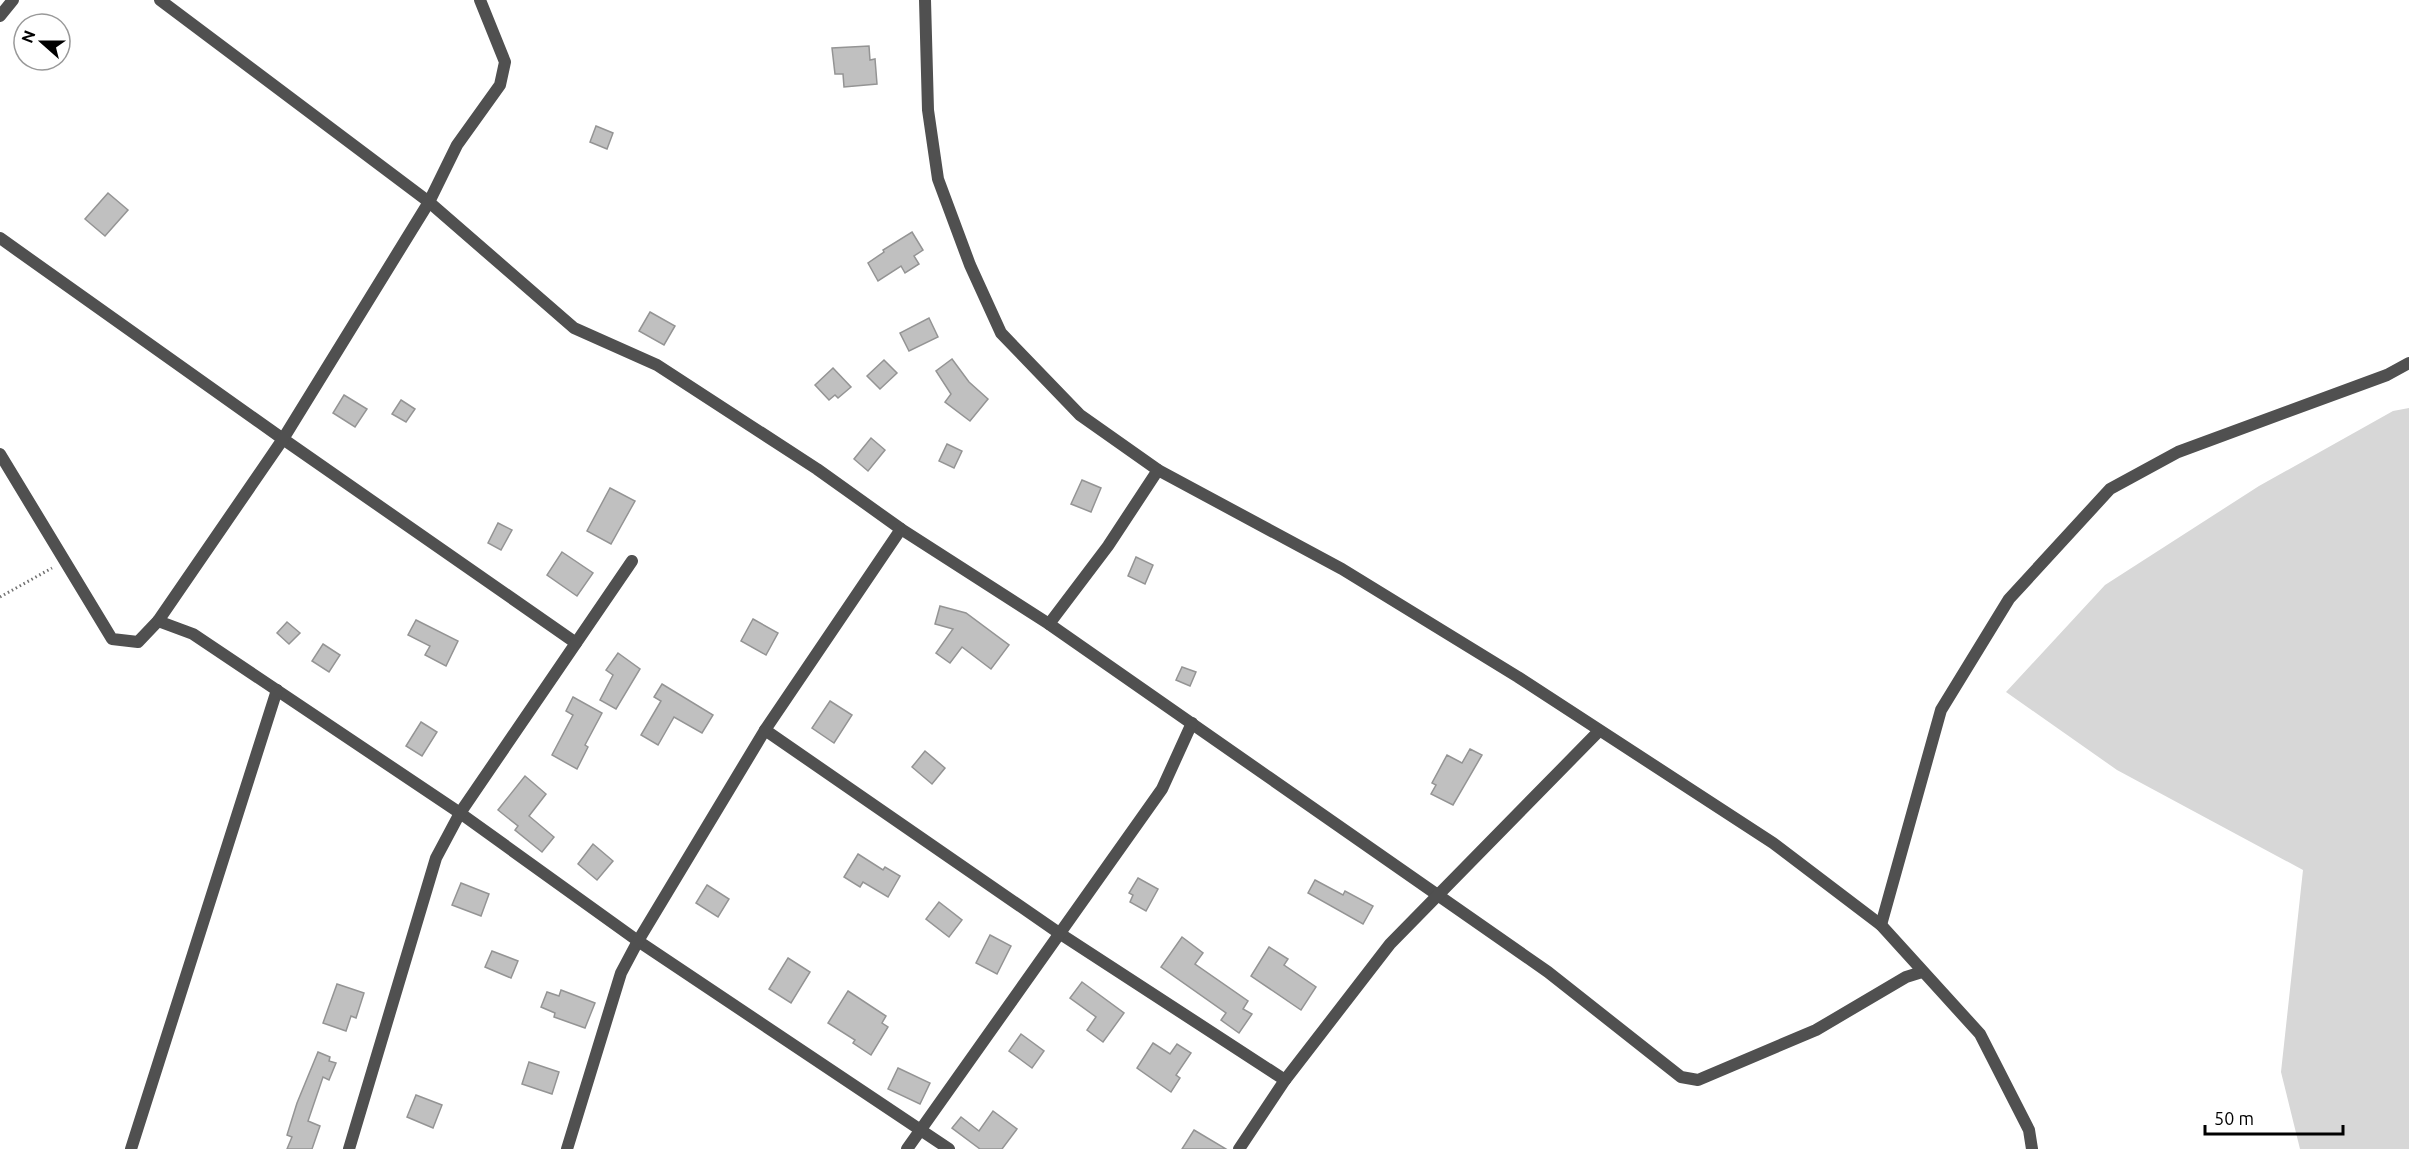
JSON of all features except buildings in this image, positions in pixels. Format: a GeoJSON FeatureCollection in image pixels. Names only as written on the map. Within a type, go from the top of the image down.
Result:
{"type":"FeatureCollection","features":[{"type":"Feature","properties":{"kind":"street"},"geometry":{"type":"LineString","coordinates":[[0,16],[12,0]]}},
{"type":"Feature","properties":{"kind":"street"},"geometry":{"type":"LineString","coordinates":[[160,0],[429,202],[574,328],[657,365],[818,469],[901,529],[1049,624],[1548,972],[1681,1077],[1698,1080],[1816,1030],[1906,977],[1922,972]]}},
{"type":"Feature","properties":{"kind":"street"},"geometry":{"type":"LineString","coordinates":[[0,454],[112,639],[138,642],[158,621],[283,440],[429,202],[457,145],[500,86],[505,62],[480,0]]}},
{"type":"Feature","properties":{"kind":"street"},"geometry":{"type":"LineString","coordinates":[[925,0],[928,110],[938,179],[970,265],[1001,333],[1080,415],[1158,471],[1342,569],[1518,677],[1773,843],[1881,925],[1980,1034],[2028,1130],[2032,1149]]}},
{"type":"Feature","properties":{"kind":"street"},"geometry":{"type":"LineString","coordinates":[[0,238],[283,440],[576,643]]}},
{"type":"Feature","properties":{"kind":"street"},"geometry":{"type":"LineString","coordinates":[[1881,925],[1941,710],[2009,599],[2110,489],[2178,452],[2387,375],[2409,363]]}},
{"type":"Feature","properties":{"kind":"street"},"geometry":{"type":"LineString","coordinates":[[1049,624],[1108,546],[1158,471]]}},
{"type":"Feature","properties":{"kind":"street"},"geometry":{"type":"LineString","coordinates":[[567,1149],[621,973],[638,940],[765,730],[901,529]]}},
{"type":"Feature","properties":{"kind":"street"},"geometry":{"type":"LineString","coordinates":[[349,1149],[436,858],[460,813],[632,561]]}},
{"type":"Feature","properties":{"kind":"street"},"geometry":{"type":"LineString","coordinates":[[158,621],[193,634],[277,690],[460,813],[638,940],[949,1149]]}},
{"type":"Feature","properties":{"kind":"street"},"geometry":{"type":"LineString","coordinates":[[131,1149],[277,690]]}},
{"type":"Feature","properties":{"kind":"street"},"geometry":{"type":"LineString","coordinates":[[907,1149],[1162,789],[1192,723]]}},
{"type":"Feature","properties":{"kind":"street"},"geometry":{"type":"LineString","coordinates":[[765,730],[1059,933],[1285,1080]]}},
{"type":"Feature","properties":{"kind":"street"},"geometry":{"type":"LineString","coordinates":[[1239,1149],[1285,1080],[1390,944],[1599,731]]}},
{"type":"Feature","properties":{"kind":"path"},"geometry":{"type":"LineString","coordinates":[[0,597],[64,561]]}},
{"type":"Feature","properties":{"kind":"shaded area"},"geometry":{"type":"Polygon","coordinates":[[[2409,408],[2409,1149],[2300,1149],[2281,1072],[2303,870],[2117,770],[2006,692],[2105,585],[2259,486],[2393,411],[2409,408]]]}}]}
